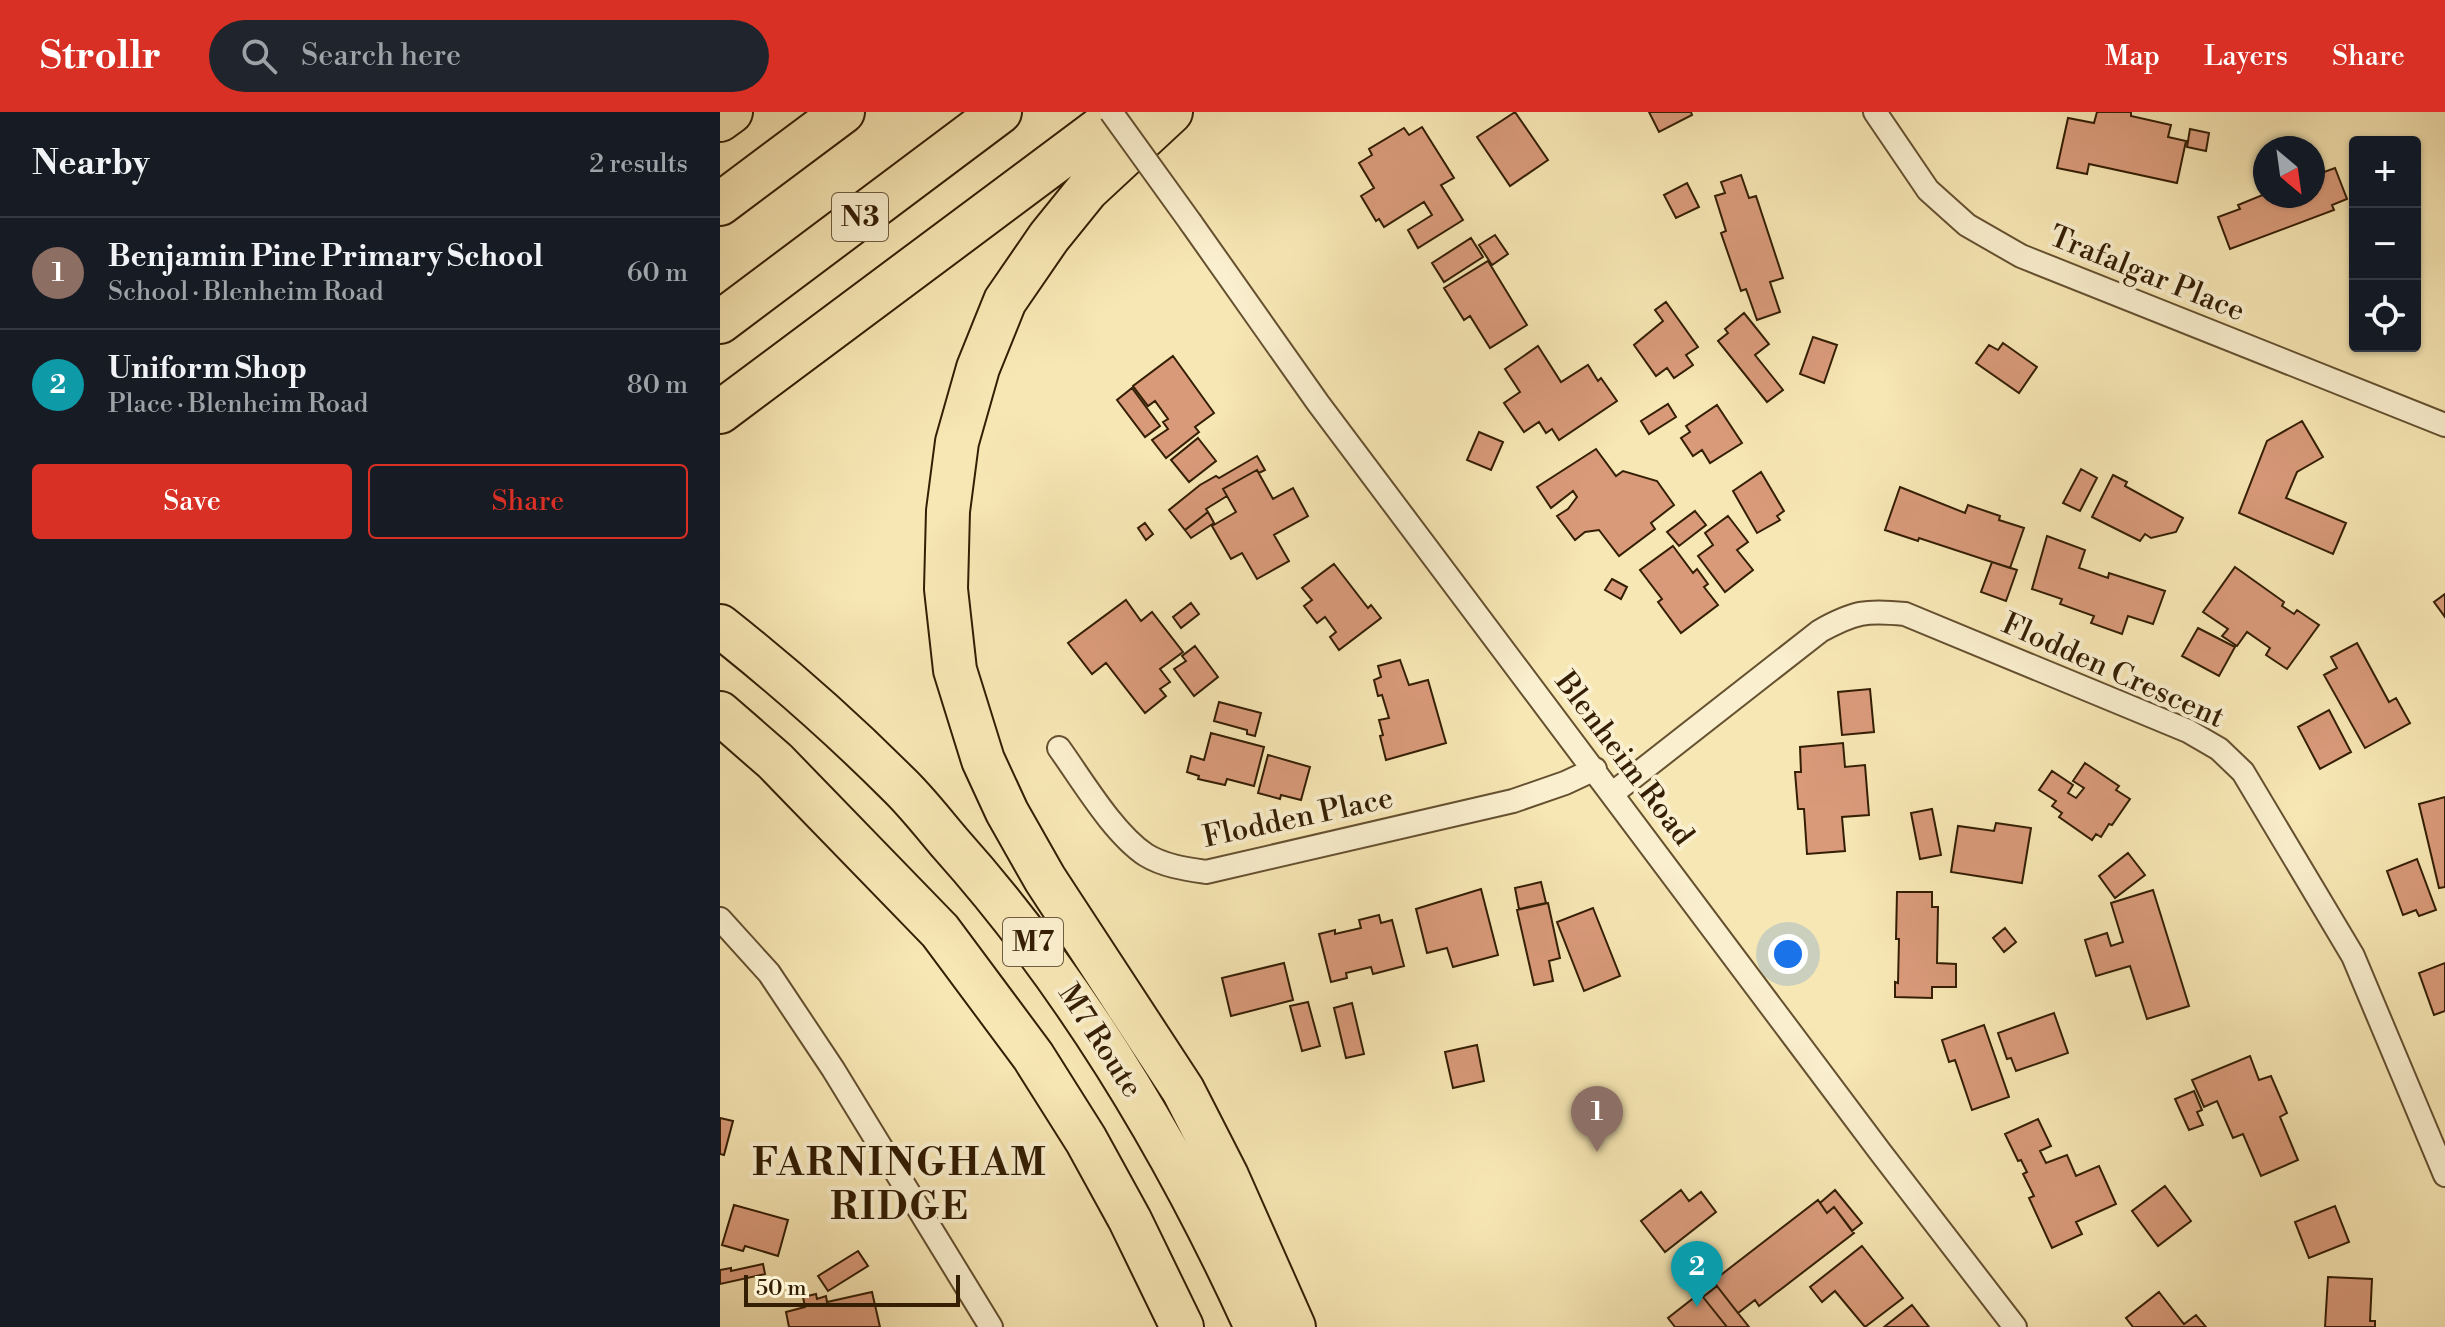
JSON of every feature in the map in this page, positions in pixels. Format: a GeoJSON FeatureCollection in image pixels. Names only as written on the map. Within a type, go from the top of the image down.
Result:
{"type":"FeatureCollection","features":[{"type":"Feature","properties":{"kind":"highway"},"geometry":{"type":"LineString","coordinates":[[720,120],[731,112]]}},
{"type":"Feature","properties":{"kind":"highway"},"geometry":{"type":"LineString","coordinates":[[720,204],[843,112]]}},
{"type":"Feature","properties":{"kind":"highway","name":"N3"},"geometry":{"type":"LineString","coordinates":[[720,322],[1000,112]]}},
{"type":"Feature","properties":{"kind":"highway"},"geometry":{"type":"LineString","coordinates":[[720,412],[1122,112]]}},
{"type":"Feature","properties":{"kind":"highway"},"geometry":{"type":"LineString","coordinates":[[1171,112],[1087,190],[1049,237],[1005,301],[978,368],[957,442],[948,511],[946,589],[955,670],[983,760],[1007,812],[1045,879],[1183,1090],[1227,1176],[1294,1327]]}},
{"type":"Feature","properties":{"kind":"highway","name":"M7 Route"},"geometry":{"type":"LineString","coordinates":[[720,626],[782,676],[899,784],[1032,939],[1130,1085],[1170,1153],[1256,1327]]}},
{"type":"Feature","properties":{"kind":"highway","name":"M7"},"geometry":{"type":"LineString","coordinates":[[720,713],[775,761],[940,931],[957,953],[1033,1056],[1086,1140],[1130,1220],[1182,1327]]}},
{"type":"Feature","properties":{"kind":"street","name":"Blenheim Road"},"geometry":{"type":"LineString","coordinates":[[1111,112],[1328,416],[2015,1327]]}},
{"type":"Feature","properties":{"kind":"street","name":"Trafalgar Place"},"geometry":{"type":"LineString","coordinates":[[1875,112],[1928,190],[1967,225],[2021,256],[2445,425]]}},
{"type":"Feature","properties":{"kind":"street","name":"Flodden Crescent"},"geometry":{"type":"LineString","coordinates":[[1613,793],[1820,631],[1848,615],[1875,611],[1905,614],[2188,731],[2219,749],[2243,772],[2353,956],[2445,1175]]}},
{"type":"Feature","properties":{"kind":"street","name":"Flodden Place"},"geometry":{"type":"LineString","coordinates":[[1059,748],[1113,822],[1146,854],[1174,867],[1206,872],[1513,801],[1595,769]]}},
{"type":"Feature","properties":{"kind":"street"},"geometry":{"type":"LineString","coordinates":[[720,919],[769,973],[833,1069],[991,1327]]}},
{"type":"Feature","properties":{"kind":"building"},"geometry":{"type":"Polygon","coordinates":[[[1515,112],[1548,160],[1510,186],[1477,137],[1515,112]]]}},
{"type":"Feature","properties":{"kind":"building"},"geometry":{"type":"Polygon","coordinates":[[[1649,112],[1691,112],[1692,115],[1659,132],[1649,112]]]}},
{"type":"Feature","properties":{"kind":"building"},"geometry":{"type":"Polygon","coordinates":[[[2097,112],[2131,112],[2131,116],[2171,125],[2168,137],[2186,141],[2177,183],[2089,164],[2087,174],[2057,168],[2068,118],[2094,123],[2097,112]]]}},
{"type":"Feature","properties":{"kind":"building"},"geometry":{"type":"Polygon","coordinates":[[[1422,127],[1454,178],[1441,185],[1463,220],[1418,248],[1408,230],[1432,215],[1424,202],[1384,227],[1379,219],[1376,221],[1361,196],[1374,188],[1359,163],[1372,155],[1369,149],[1404,128],[1409,135],[1422,127]]]}},
{"type":"Feature","properties":{"kind":"building"},"geometry":{"type":"Polygon","coordinates":[[[2190,129],[2209,133],[2206,151],[2187,147],[2190,129]]]}},
{"type":"Feature","properties":{"kind":"building"},"geometry":{"type":"Polygon","coordinates":[[[2335,168],[2347,199],[2332,205],[2334,210],[2230,249],[2218,217],[2240,209],[2238,205],[2253,199],[2253,208],[2325,208],[2325,172],[2335,168]]]}},
{"type":"Feature","properties":{"kind":"building"},"geometry":{"type":"Polygon","coordinates":[[[1741,175],[1749,198],[1756,196],[1783,278],[1770,282],[1780,312],[1757,320],[1746,289],[1741,291],[1721,233],[1726,231],[1715,196],[1725,193],[1721,182],[1741,175]]]}},
{"type":"Feature","properties":{"kind":"building"},"geometry":{"type":"Polygon","coordinates":[[[1687,183],[1699,207],[1676,218],[1664,195],[1687,183]]]}},
{"type":"Feature","properties":{"kind":"building"},"geometry":{"type":"Polygon","coordinates":[[[1495,235],[1508,254],[1492,265],[1479,245],[1495,235]]]}},
{"type":"Feature","properties":{"kind":"building"},"geometry":{"type":"Polygon","coordinates":[[[1471,238],[1483,257],[1444,282],[1432,263],[1471,238]]]}},
{"type":"Feature","properties":{"kind":"building"},"geometry":{"type":"Polygon","coordinates":[[[1488,261],[1527,325],[1490,348],[1470,316],[1464,320],[1444,288],[1488,261]]]}},
{"type":"Feature","properties":{"kind":"building"},"geometry":{"type":"Polygon","coordinates":[[[1666,302],[1698,347],[1686,355],[1693,365],[1674,378],[1667,368],[1656,376],[1634,345],[1663,321],[1655,310],[1666,302]]]}},
{"type":"Feature","properties":{"kind":"building"},"geometry":{"type":"Polygon","coordinates":[[[1744,313],[1769,344],[1755,355],[1783,390],[1767,402],[1718,341],[1728,333],[1725,329],[1744,313]]]}},
{"type":"Feature","properties":{"kind":"building"},"geometry":{"type":"Polygon","coordinates":[[[1813,337],[1837,345],[1824,383],[1800,374],[1813,337]]]}},
{"type":"Feature","properties":{"kind":"building"},"geometry":{"type":"Polygon","coordinates":[[[2003,343],[2037,367],[2019,393],[1976,363],[1989,345],[1998,350],[2003,343]]]}},
{"type":"Feature","properties":{"kind":"building"},"geometry":{"type":"Polygon","coordinates":[[[1538,346],[1561,382],[1588,365],[1617,401],[1559,440],[1552,429],[1546,433],[1539,422],[1524,432],[1504,403],[1520,392],[1505,369],[1538,346]]]}},
{"type":"Feature","properties":{"kind":"building"},"geometry":{"type":"Polygon","coordinates":[[[1173,356],[1214,413],[1195,427],[1199,432],[1166,458],[1152,440],[1168,429],[1163,422],[1168,419],[1155,401],[1148,406],[1133,386],[1173,356]]]}},
{"type":"Feature","properties":{"kind":"building"},"geometry":{"type":"Polygon","coordinates":[[[1132,388],[1160,426],[1145,437],[1117,400],[1132,388]]]}},
{"type":"Feature","properties":{"kind":"building"},"geometry":{"type":"Polygon","coordinates":[[[1668,404],[1676,417],[1649,434],[1641,421],[1668,404]]]}},
{"type":"Feature","properties":{"kind":"building"},"geometry":{"type":"Polygon","coordinates":[[[1717,405],[1742,443],[1710,463],[1702,450],[1693,456],[1681,438],[1690,432],[1686,426],[1717,405]]]}},
{"type":"Feature","properties":{"kind":"building"},"geometry":{"type":"Polygon","coordinates":[[[2302,421],[2323,457],[2297,472],[2286,498],[2346,523],[2333,554],[2239,513],[2267,441],[2302,421]]]}},
{"type":"Feature","properties":{"kind":"building"},"geometry":{"type":"Polygon","coordinates":[[[1479,432],[1503,442],[1491,470],[1467,460],[1479,432]]]}},
{"type":"Feature","properties":{"kind":"building"},"geometry":{"type":"Polygon","coordinates":[[[1198,438],[1216,461],[1189,482],[1171,460],[1198,438]]]}},
{"type":"Feature","properties":{"kind":"building"},"geometry":{"type":"Polygon","coordinates":[[[1596,449],[1616,476],[1623,471],[1657,481],[1674,505],[1651,523],[1655,529],[1619,556],[1599,530],[1585,532],[1575,540],[1557,516],[1568,509],[1577,497],[1573,491],[1551,508],[1537,487],[1596,449]]]}},
{"type":"Feature","properties":{"kind":"building"},"geometry":{"type":"Polygon","coordinates":[[[1257,456],[1265,470],[1259,473],[1257,470],[1223,489],[1227,496],[1206,509],[1208,512],[1185,530],[1169,510],[1200,485],[1257,456]]]}},
{"type":"Feature","properties":{"kind":"building"},"geometry":{"type":"Polygon","coordinates":[[[2081,469],[2097,478],[2080,511],[2063,503],[2081,469]]]}},
{"type":"Feature","properties":{"kind":"building"},"geometry":{"type":"Polygon","coordinates":[[[1257,470],[1273,499],[1293,488],[1308,516],[1274,535],[1289,561],[1257,579],[1242,553],[1231,559],[1212,526],[1236,512],[1223,489],[1257,470]]]}},
{"type":"Feature","properties":{"kind":"building"},"geometry":{"type":"Polygon","coordinates":[[[1761,472],[1784,511],[1777,516],[1780,520],[1757,533],[1733,491],[1761,472]]]}},
{"type":"Feature","properties":{"kind":"building"},"geometry":{"type":"Polygon","coordinates":[[[2113,475],[2127,482],[2125,486],[2183,518],[2176,532],[2151,538],[2145,534],[2140,541],[2092,517],[2113,475]]]}},
{"type":"Feature","properties":{"kind":"building"},"geometry":{"type":"Polygon","coordinates":[[[1900,487],[1965,513],[1968,505],[2024,528],[2010,568],[1885,530],[1900,487]]]}},
{"type":"Feature","properties":{"kind":"building"},"geometry":{"type":"Polygon","coordinates":[[[1695,511],[1706,525],[1679,546],[1667,532],[1695,511]]]}},
{"type":"Feature","properties":{"kind":"building"},"geometry":{"type":"Polygon","coordinates":[[[1208,512],[1214,523],[1191,538],[1185,530],[1208,512]]]}},
{"type":"Feature","properties":{"kind":"building"},"geometry":{"type":"Polygon","coordinates":[[[1728,516],[1748,542],[1737,550],[1753,570],[1725,592],[1698,556],[1713,545],[1705,533],[1728,516]]]}},
{"type":"Feature","properties":{"kind":"building"},"geometry":{"type":"Polygon","coordinates":[[[1145,523],[1153,534],[1146,540],[1138,528],[1145,523]]]}},
{"type":"Feature","properties":{"kind":"building"},"geometry":{"type":"Polygon","coordinates":[[[2047,536],[2085,550],[2079,568],[2108,578],[2109,573],[2165,591],[2153,624],[2128,616],[2122,634],[2091,623],[2094,616],[2060,604],[2062,599],[2032,589],[2047,536]]]}},
{"type":"Feature","properties":{"kind":"building"},"geometry":{"type":"Polygon","coordinates":[[[1673,546],[1693,573],[1697,569],[1708,584],[1704,587],[1718,605],[1681,633],[1658,602],[1662,599],[1640,570],[1673,546]]]}},
{"type":"Feature","properties":{"kind":"building"},"geometry":{"type":"Polygon","coordinates":[[[1992,562],[2017,570],[2006,601],[1981,592],[1992,562]]]}},
{"type":"Feature","properties":{"kind":"building"},"geometry":{"type":"Polygon","coordinates":[[[1334,564],[1368,608],[1371,605],[1381,618],[1339,650],[1330,637],[1336,632],[1325,617],[1317,623],[1304,606],[1312,600],[1302,588],[1334,564]]]}},
{"type":"Feature","properties":{"kind":"building"},"geometry":{"type":"Polygon","coordinates":[[[2235,567],[2284,602],[2282,606],[2294,614],[2297,610],[2319,625],[2287,669],[2266,655],[2270,648],[2247,632],[2237,646],[2222,636],[2228,629],[2203,612],[2235,567]]]}},
{"type":"Feature","properties":{"kind":"building"},"geometry":{"type":"Polygon","coordinates":[[[1612,579],[1627,587],[1621,599],[1605,590],[1612,579]]]}},
{"type":"Feature","properties":{"kind":"building"},"geometry":{"type":"Polygon","coordinates":[[[2445,594],[2445,617],[2434,602],[2445,594]]]}},
{"type":"Feature","properties":{"kind":"building"},"geometry":{"type":"Polygon","coordinates":[[[1126,600],[1141,621],[1152,612],[1183,652],[1160,669],[1170,682],[1160,689],[1166,696],[1145,713],[1106,663],[1092,674],[1068,643],[1126,600]]]}},
{"type":"Feature","properties":{"kind":"building"},"geometry":{"type":"Polygon","coordinates":[[[1191,603],[1199,614],[1181,628],[1173,617],[1191,603]]]}},
{"type":"Feature","properties":{"kind":"building"},"geometry":{"type":"Polygon","coordinates":[[[2198,628],[2235,647],[2219,676],[2182,656],[2198,628]]]}},
{"type":"Feature","properties":{"kind":"building"},"geometry":{"type":"Polygon","coordinates":[[[2357,643],[2389,702],[2396,698],[2410,723],[2365,748],[2324,675],[2337,668],[2331,657],[2357,643]]]}},
{"type":"Feature","properties":{"kind":"building"},"geometry":{"type":"Polygon","coordinates":[[[1195,646],[1218,677],[1194,696],[1174,669],[1186,661],[1182,656],[1195,646]]]}},
{"type":"Feature","properties":{"kind":"building"},"geometry":{"type":"Polygon","coordinates":[[[1400,660],[1409,685],[1428,680],[1446,743],[1386,760],[1379,720],[1389,718],[1374,680],[1381,677],[1378,666],[1400,660]]]}},
{"type":"Feature","properties":{"kind":"building"},"geometry":{"type":"Polygon","coordinates":[[[1870,689],[1874,732],[1842,735],[1838,692],[1870,689]]]}},
{"type":"Feature","properties":{"kind":"building"},"geometry":{"type":"Polygon","coordinates":[[[1219,702],[1261,713],[1255,736],[1247,734],[1247,730],[1214,721],[1219,702]]]}},
{"type":"Feature","properties":{"kind":"building"},"geometry":{"type":"Polygon","coordinates":[[[2329,710],[2351,752],[2320,769],[2298,727],[2329,710]]]}},
{"type":"Feature","properties":{"kind":"building"},"geometry":{"type":"Polygon","coordinates":[[[1211,733],[1264,747],[1254,786],[1227,779],[1225,785],[1198,779],[1199,776],[1187,772],[1191,756],[1204,760],[1211,733]]]}},
{"type":"Feature","properties":{"kind":"building"},"geometry":{"type":"Polygon","coordinates":[[[1843,743],[1845,767],[1865,765],[1869,815],[1842,817],[1845,851],[1807,854],[1804,809],[1798,809],[1795,772],[1801,772],[1800,747],[1843,743]]]}},
{"type":"Feature","properties":{"kind":"building"},"geometry":{"type":"Polygon","coordinates":[[[1268,755],[1310,767],[1301,800],[1258,793],[1268,755]]]}},
{"type":"Feature","properties":{"kind":"building"},"geometry":{"type":"Polygon","coordinates":[[[2085,763],[2119,786],[2116,790],[2130,799],[2101,837],[2096,834],[2092,840],[2059,817],[2062,813],[2052,806],[2056,801],[2039,790],[2052,771],[2073,785],[2068,793],[2076,798],[2084,788],[2073,781],[2085,763]]]}},
{"type":"Feature","properties":{"kind":"building"},"geometry":{"type":"Polygon","coordinates":[[[2445,797],[2445,887],[2439,888],[2419,804],[2445,797]]]}},
{"type":"Feature","properties":{"kind":"building"},"geometry":{"type":"Polygon","coordinates":[[[1932,809],[1941,855],[1920,859],[1911,813],[1932,809]]]}},
{"type":"Feature","properties":{"kind":"building"},"geometry":{"type":"Polygon","coordinates":[[[1996,823],[2031,828],[2022,883],[1951,872],[1958,826],[1994,831],[1996,823]]]}},
{"type":"Feature","properties":{"kind":"building"},"geometry":{"type":"Polygon","coordinates":[[[2128,853],[2145,875],[2115,898],[2099,876],[2128,853]]]}},
{"type":"Feature","properties":{"kind":"building"},"geometry":{"type":"Polygon","coordinates":[[[2417,859],[2436,910],[2419,916],[2416,910],[2403,915],[2387,871],[2417,859]]]}},
{"type":"Feature","properties":{"kind":"building"},"geometry":{"type":"Polygon","coordinates":[[[1541,882],[1546,903],[1519,909],[1515,888],[1541,882]]]}},
{"type":"Feature","properties":{"kind":"building"},"geometry":{"type":"Polygon","coordinates":[[[1481,889],[1498,955],[1453,967],[1447,948],[1427,953],[1416,909],[1481,889]]]}},
{"type":"Feature","properties":{"kind":"building"},"geometry":{"type":"Polygon","coordinates":[[[2153,890],[2189,1006],[2147,1019],[2130,966],[2096,976],[2085,940],[2107,933],[2111,946],[2123,942],[2111,903],[2153,890]]]}},
{"type":"Feature","properties":{"kind":"building"},"geometry":{"type":"Polygon","coordinates":[[[1897,892],[1932,892],[1932,907],[1938,907],[1937,963],[1956,964],[1956,987],[1932,987],[1932,998],[1895,997],[1899,939],[1896,939],[1897,892]]]}},
{"type":"Feature","properties":{"kind":"building"},"geometry":{"type":"Polygon","coordinates":[[[1548,903],[1560,958],[1549,961],[1553,981],[1534,985],[1517,910],[1548,903]]]}},
{"type":"Feature","properties":{"kind":"building"},"geometry":{"type":"Polygon","coordinates":[[[1593,908],[1620,976],[1584,991],[1557,922],[1593,908]]]}},
{"type":"Feature","properties":{"kind":"building"},"geometry":{"type":"Polygon","coordinates":[[[1379,915],[1381,923],[1392,920],[1404,966],[1373,974],[1371,967],[1346,973],[1347,978],[1331,982],[1319,934],[1361,928],[1359,920],[1379,915]]]}},
{"type":"Feature","properties":{"kind":"building"},"geometry":{"type":"Polygon","coordinates":[[[2005,928],[2016,942],[2004,952],[1993,938],[2005,928]]]}},
{"type":"Feature","properties":{"kind":"building"},"geometry":{"type":"Polygon","coordinates":[[[1284,963],[1293,1000],[1231,1016],[1222,978],[1284,963]]]}},
{"type":"Feature","properties":{"kind":"building"},"geometry":{"type":"Polygon","coordinates":[[[2445,963],[2445,1011],[2434,1015],[2419,973],[2445,963]]]}},
{"type":"Feature","properties":{"kind":"building"},"geometry":{"type":"Polygon","coordinates":[[[1308,1002],[1320,1046],[1302,1051],[1290,1006],[1308,1002]]]}},
{"type":"Feature","properties":{"kind":"building"},"geometry":{"type":"Polygon","coordinates":[[[1352,1003],[1364,1054],[1346,1058],[1334,1008],[1352,1003]]]}},
{"type":"Feature","properties":{"kind":"building"},"geometry":{"type":"Polygon","coordinates":[[[2054,1013],[2068,1053],[2016,1071],[2011,1058],[2007,1059],[1998,1033],[2054,1013]]]}},
{"type":"Feature","properties":{"kind":"building"},"geometry":{"type":"Polygon","coordinates":[[[1984,1025],[2009,1097],[1972,1110],[1955,1060],[1949,1062],[1942,1040],[1984,1025]]]}},
{"type":"Feature","properties":{"kind":"building"},"geometry":{"type":"Polygon","coordinates":[[[1477,1045],[1484,1081],[1453,1088],[1445,1052],[1477,1045]]]}},
{"type":"Feature","properties":{"kind":"building"},"geometry":{"type":"Polygon","coordinates":[[[2250,1056],[2259,1080],[2271,1076],[2287,1113],[2280,1117],[2298,1160],[2261,1176],[2243,1134],[2233,1138],[2217,1101],[2204,1107],[2192,1080],[2250,1056]]]}},
{"type":"Feature","properties":{"kind":"building"},"geometry":{"type":"Polygon","coordinates":[[[2194,1091],[2202,1110],[2197,1112],[2203,1125],[2189,1130],[2175,1099],[2194,1091]]]}},
{"type":"Feature","properties":{"kind":"building"},"geometry":{"type":"Polygon","coordinates":[[[720,1118],[733,1121],[724,1155],[720,1154],[720,1118]]]}},
{"type":"Feature","properties":{"kind":"building"},"geometry":{"type":"Polygon","coordinates":[[[2038,1119],[2051,1146],[2040,1151],[2046,1163],[2067,1155],[2076,1176],[2099,1166],[2116,1204],[2076,1222],[2082,1234],[2052,1248],[2029,1198],[2034,1196],[2023,1174],[2027,1172],[2005,1134],[2038,1119]]]}},
{"type":"Feature","properties":{"kind":"building"},"geometry":{"type":"Polygon","coordinates":[[[2165,1186],[2191,1221],[2158,1246],[2132,1211],[2165,1186]]]}},
{"type":"Feature","properties":{"kind":"building"},"geometry":{"type":"Polygon","coordinates":[[[1681,1190],[1689,1201],[1701,1192],[1716,1212],[1665,1252],[1641,1221],[1681,1190]]]}},
{"type":"Feature","properties":{"kind":"building"},"geometry":{"type":"Polygon","coordinates":[[[1835,1190],[1862,1223],[1852,1231],[1834,1207],[1827,1213],[1820,1203],[1835,1190]]]}},
{"type":"Feature","properties":{"kind":"building"},"geometry":{"type":"Polygon","coordinates":[[[1818,1200],[1827,1213],[1834,1207],[1854,1233],[1759,1306],[1755,1300],[1738,1313],[1713,1281],[1818,1200]]]}},
{"type":"Feature","properties":{"kind":"building"},"geometry":{"type":"Polygon","coordinates":[[[734,1205],[788,1220],[778,1256],[745,1246],[743,1251],[722,1245],[734,1205]]]}},
{"type":"Feature","properties":{"kind":"building"},"geometry":{"type":"Polygon","coordinates":[[[2335,1206],[2349,1242],[2309,1258],[2295,1222],[2335,1206]]]}},
{"type":"Feature","properties":{"kind":"building"},"geometry":{"type":"Polygon","coordinates":[[[1862,1246],[1903,1298],[1865,1327],[1835,1291],[1822,1302],[1810,1287],[1862,1246]]]}},
{"type":"Feature","properties":{"kind":"building"},"geometry":{"type":"Polygon","coordinates":[[[858,1251],[868,1266],[828,1291],[818,1276],[858,1251]]]}},
{"type":"Feature","properties":{"kind":"building"},"geometry":{"type":"Polygon","coordinates":[[[763,1264],[765,1274],[720,1284],[720,1270],[731,1268],[731,1271],[763,1264]]]}},
{"type":"Feature","properties":{"kind":"building"},"geometry":{"type":"Polygon","coordinates":[[[2328,1277],[2372,1279],[2370,1321],[2375,1321],[2375,1327],[2325,1327],[2328,1277]]]}},
{"type":"Feature","properties":{"kind":"building"},"geometry":{"type":"Polygon","coordinates":[[[1717,1286],[1749,1327],[1727,1327],[1703,1297],[1717,1286]]]}},
{"type":"Feature","properties":{"kind":"building"},"geometry":{"type":"Polygon","coordinates":[[[872,1292],[880,1327],[789,1327],[786,1312],[805,1307],[803,1297],[816,1294],[817,1299],[826,1296],[827,1302],[872,1292]]]}},
{"type":"Feature","properties":{"kind":"building"},"geometry":{"type":"Polygon","coordinates":[[[2159,1292],[2184,1324],[2196,1315],[2206,1327],[2133,1327],[2126,1318],[2159,1292]]]}},
{"type":"Feature","properties":{"kind":"building"},"geometry":{"type":"Polygon","coordinates":[[[1700,1293],[1727,1327],[1675,1327],[1668,1318],[1700,1293]]]}},
{"type":"Feature","properties":{"kind":"building"},"geometry":{"type":"Polygon","coordinates":[[[1912,1305],[1929,1327],[1884,1327],[1912,1305]]]}},
{"type":"Feature","properties":{"kind":"place","name":"Benjamin Pine Primary School"},"geometry":{"type":"Point","coordinates":[1597,1152]}},
{"type":"Feature","properties":{"kind":"place","name":"Uniform Shop"},"geometry":{"type":"Point","coordinates":[1697,1307]}},
{"type":"Feature","properties":{"kind":"district","name":"FARNINGHAM RIDGE"},"geometry":{"type":"Point","coordinates":[900,1185]}}]}
